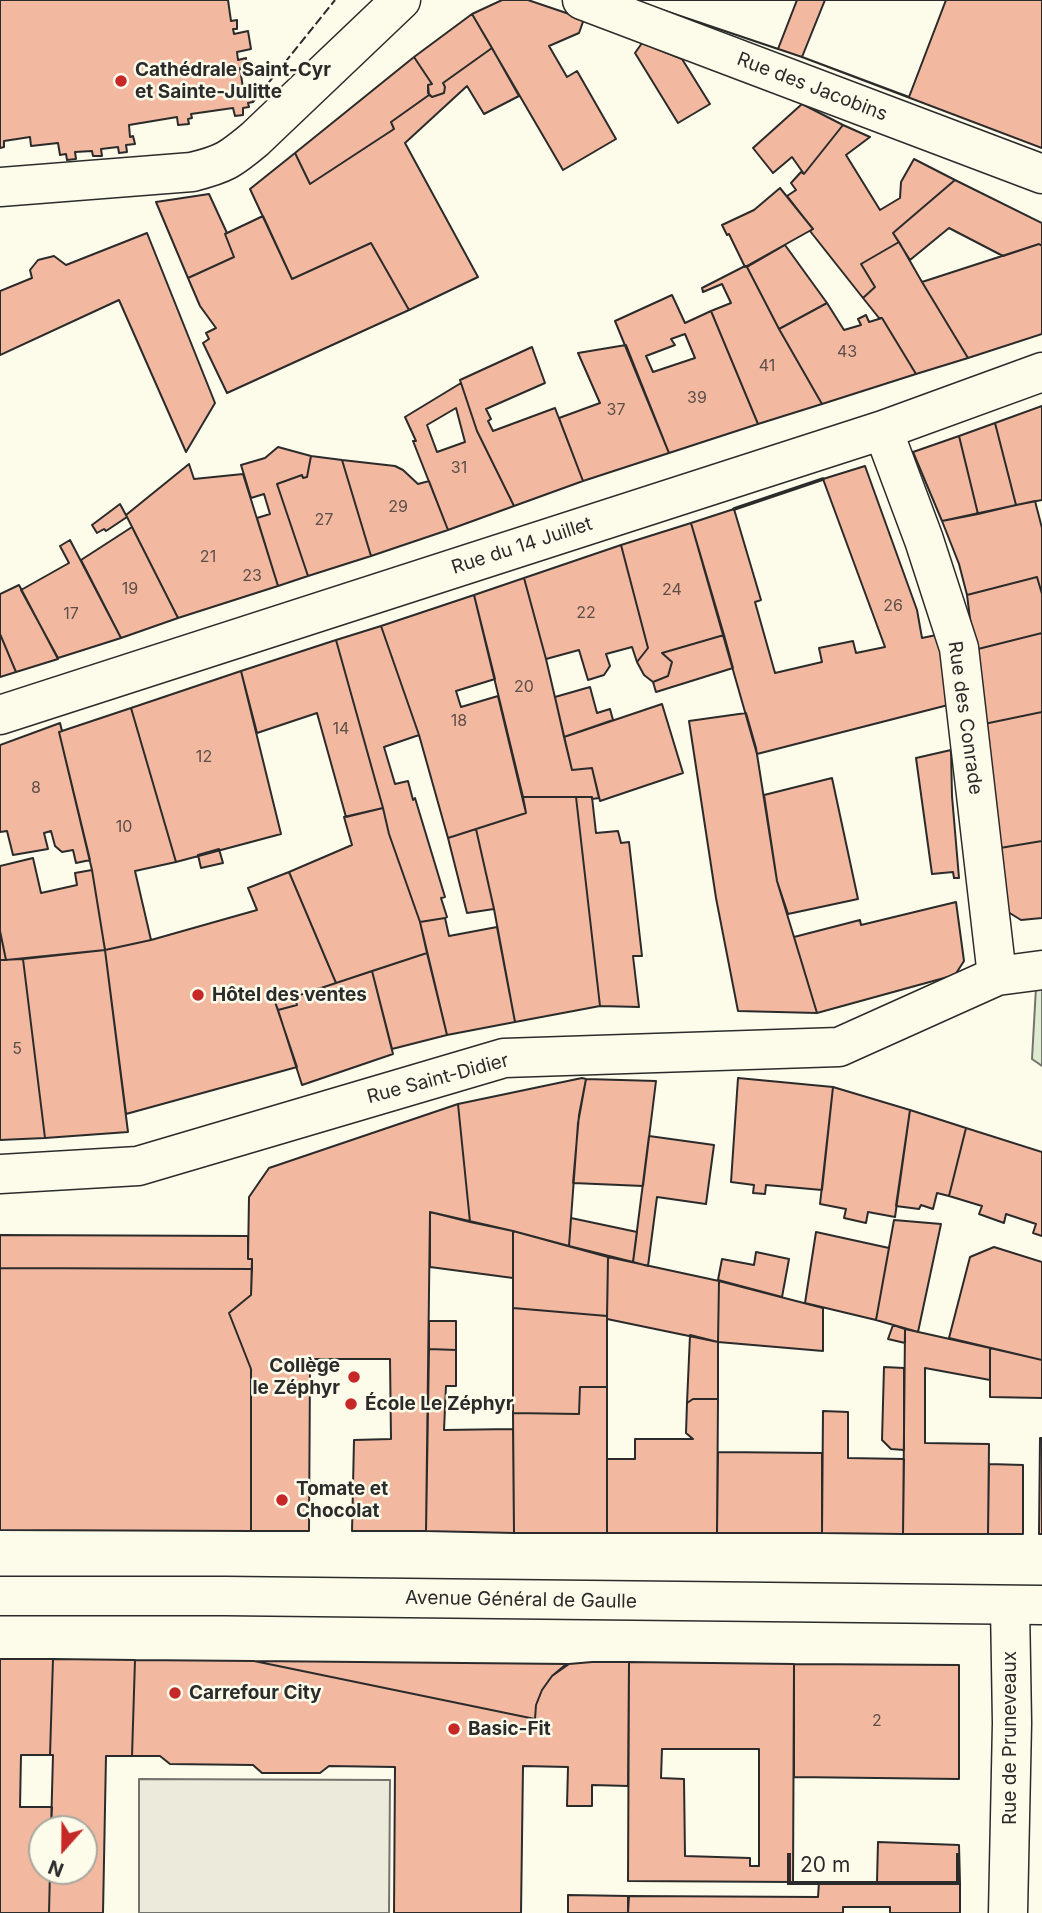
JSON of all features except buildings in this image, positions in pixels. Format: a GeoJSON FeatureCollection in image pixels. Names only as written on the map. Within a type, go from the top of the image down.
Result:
{"type":"FeatureCollection","features":[{"type":"Feature","properties":{"kind":"street"},"geometry":{"type":"LineString","coordinates":[[0,187],[192,172],[219,165],[255,139],[401,0]]}},
{"type":"Feature","properties":{"kind":"street","name":"Rue des Jacobins"},"geometry":{"type":"LineString","coordinates":[[582,0],[1042,174]]}},
{"type":"Feature","properties":{"kind":"street","name":"Rue du 14 Juillet"},"geometry":{"type":"LineString","coordinates":[[0,715],[883,430],[1042,372]]}},
{"type":"Feature","properties":{"kind":"street","name":"Rue des Conrade"},"geometry":{"type":"LineString","coordinates":[[883,430],[924,540],[959,648],[997,976]]}},
{"type":"Feature","properties":{"kind":"street","name":"Rue Saint-Didier"},"geometry":{"type":"LineString","coordinates":[[0,1174],[138,1166],[504,1058],[839,1047],[997,976],[1042,970]]}},
{"type":"Feature","properties":{"kind":"street","name":"Avenue Général de Gaulle"},"geometry":{"type":"LineString","coordinates":[[0,1597],[225,1596],[1026,1605]]}},
{"type":"Feature","properties":{"kind":"street","name":"Rue de Pruneveaux"},"geometry":{"type":"LineString","coordinates":[[1008,1913],[1012,1723],[1026,1605]]}},
{"type":"Feature","properties":{"kind":"green space"},"geometry":{"type":"Polygon","coordinates":[[[1042,986],[1042,1066],[1032,1059],[1036,987],[1042,986]]]}},
{"type":"Feature","properties":{"kind":"shaded area"},"geometry":{"type":"Polygon","coordinates":[[[139,1779],[390,1780],[389,1913],[139,1913],[139,1779]]]}},
{"type":"Feature","properties":{"kind":"fence"},"geometry":{"type":"LineString","coordinates":[[253,102],[335,0]]}},
{"type":"Feature","properties":{"kind":"wall"},"geometry":{"type":"LineString","coordinates":[[734,509],[823,479]]}},
{"type":"Feature","properties":{"kind":"place","name":"Cathédrale Saint-Cyr et Sainte-Julitte"},"geometry":{"type":"Point","coordinates":[121,81]}},
{"type":"Feature","properties":{"kind":"place","name":"Hôtel des ventes"},"geometry":{"type":"Point","coordinates":[198,995]}},
{"type":"Feature","properties":{"kind":"place","name":"Collège le Zéphyr"},"geometry":{"type":"Point","coordinates":[354,1377]}},
{"type":"Feature","properties":{"kind":"place","name":"École Le Zéphyr"},"geometry":{"type":"Point","coordinates":[351,1404]}},
{"type":"Feature","properties":{"kind":"place","name":"Tomate et Chocolat"},"geometry":{"type":"Point","coordinates":[282,1500]}},
{"type":"Feature","properties":{"kind":"place","name":"Carrefour City"},"geometry":{"type":"Point","coordinates":[175,1693]}},
{"type":"Feature","properties":{"kind":"place","name":"Basic-Fit"},"geometry":{"type":"Point","coordinates":[454,1729]}}]}
